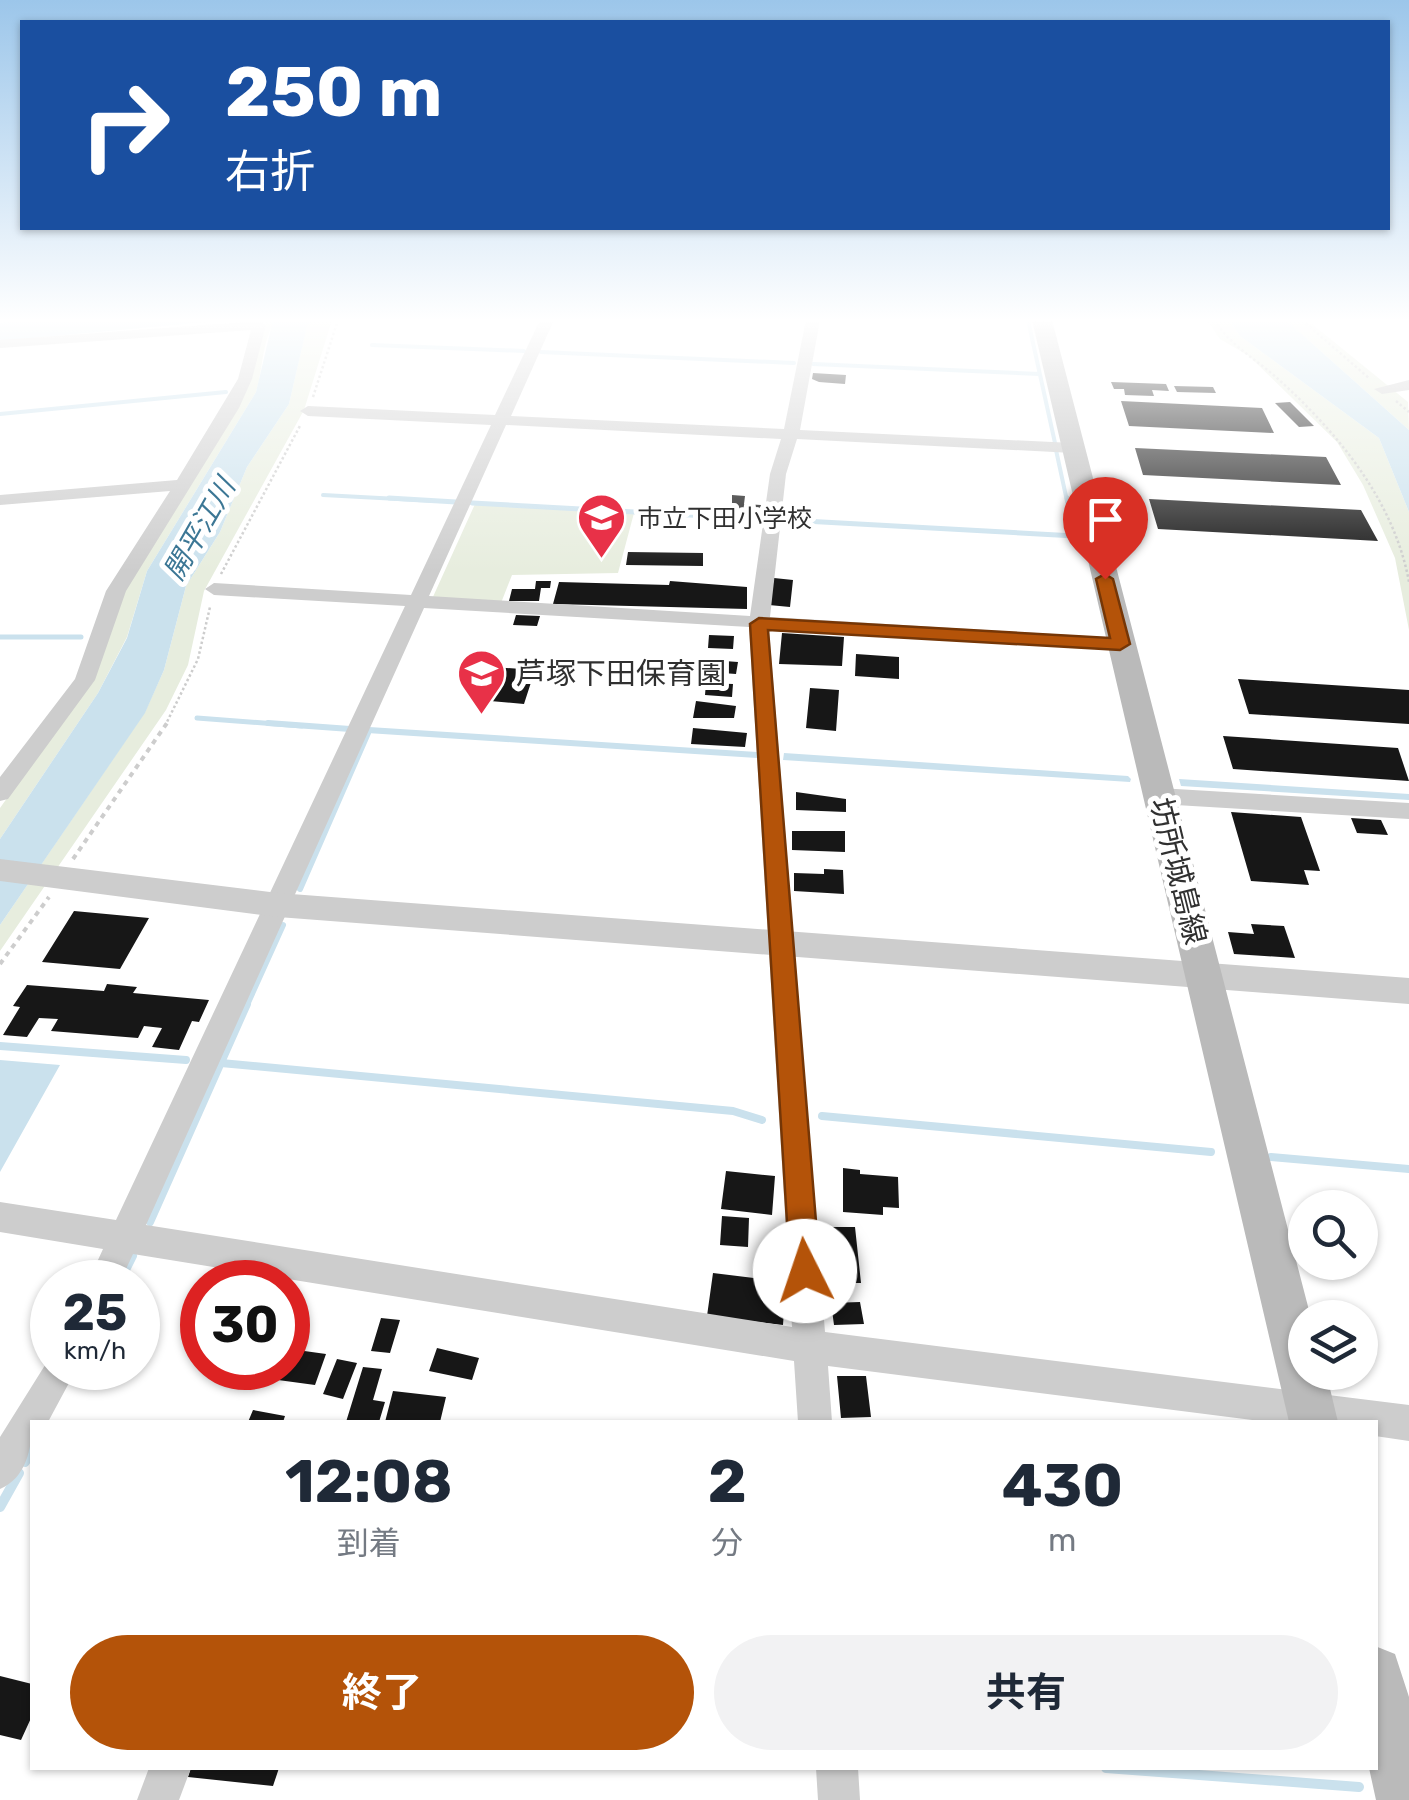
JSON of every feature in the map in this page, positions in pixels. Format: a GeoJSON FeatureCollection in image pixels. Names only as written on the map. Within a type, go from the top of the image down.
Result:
{"type":"FeatureCollection","features":[{"type":"Feature","properties":{"kind":"main road","name":"坊所城島線"},"geometry":{"type":"LineString","coordinates":[[1063,404],[1312,1417]]}},
{"type":"Feature","properties":{"kind":"main road"},"geometry":{"type":"LineString","coordinates":[[1378,1686],[1406,1800]]}},
{"type":"Feature","properties":{"kind":"street"},"geometry":{"type":"LineString","coordinates":[[0,793],[85,680],[116,592],[233,404]]}},
{"type":"Feature","properties":{"kind":"street"},"geometry":{"type":"LineString","coordinates":[[116,1260],[509,404]]}},
{"type":"Feature","properties":{"kind":"street"},"geometry":{"type":"LineString","coordinates":[[797,404],[778,474],[759,624],[815,1420]]}},
{"type":"Feature","properties":{"kind":"street"},"geometry":{"type":"LineString","coordinates":[[308,411],[1074,448]]}},
{"type":"Feature","properties":{"kind":"street"},"geometry":{"type":"LineString","coordinates":[[0,500],[180,486]]}},
{"type":"Feature","properties":{"kind":"street"},"geometry":{"type":"LineString","coordinates":[[214,589],[1120,644]]}},
{"type":"Feature","properties":{"kind":"street"},"geometry":{"type":"LineString","coordinates":[[1158,796],[1409,811]]}},
{"type":"Feature","properties":{"kind":"street"},"geometry":{"type":"LineString","coordinates":[[0,870],[278,904],[1409,991]]}},
{"type":"Feature","properties":{"kind":"street"},"geometry":{"type":"LineString","coordinates":[[0,1217],[810,1347],[1312,1417],[1360,1420]]}},
{"type":"Feature","properties":{"kind":"street"},"geometry":{"type":"LineString","coordinates":[[0,1471],[47,1390]]}},
{"type":"Feature","properties":{"kind":"street"},"geometry":{"type":"LineString","coordinates":[[1378,1421],[1409,1423]]}},
{"type":"Feature","properties":{"kind":"street"},"geometry":{"type":"LineString","coordinates":[[158,1800],[169,1770]]}},
{"type":"Feature","properties":{"kind":"street"},"geometry":{"type":"LineString","coordinates":[[837,1770],[838,1800]]}},
{"type":"Feature","properties":{"kind":"path"},"geometry":{"type":"LineString","coordinates":[[1307,404],[1355,457],[1377,496],[1407,566],[1409,582]]}},
{"type":"Feature","properties":{"kind":"path"},"geometry":{"type":"LineString","coordinates":[[0,964],[57,879]]}},
{"type":"Feature","properties":{"kind":"green space"},"geometry":{"type":"Polygon","coordinates":[[[238,404],[249,404],[147,571],[127,637],[98,693],[0,839],[0,808],[92,679],[126,584],[238,404]]]}},
{"type":"Feature","properties":{"kind":"green space"},"geometry":{"type":"Polygon","coordinates":[[[289,404],[306,404],[204,591],[188,665],[166,710],[0,951],[0,925],[145,712],[164,670],[186,586],[220,532],[247,467],[289,404]]]}},
{"type":"Feature","properties":{"kind":"green space"},"geometry":{"type":"Polygon","coordinates":[[[1298,404],[1333,404],[1379,438],[1409,512],[1409,630],[1395,558],[1363,485],[1337,442],[1298,404]]]}},
{"type":"Feature","properties":{"kind":"green space"},"geometry":{"type":"Polygon","coordinates":[[[1380,404],[1408,404],[1409,430],[1380,404]]]}},
{"type":"Feature","properties":{"kind":"green space"},"geometry":{"type":"Polygon","coordinates":[[[475,504],[634,513],[618,573],[512,575],[501,603],[432,599],[475,504]]]}},
{"type":"Feature","properties":{"kind":"water","name":"開平江川"},"geometry":{"type":"Polygon","coordinates":[[[249,404],[289,404],[247,467],[220,532],[186,586],[164,670],[145,713],[0,925],[0,839],[98,693],[127,638],[147,571],[249,404]]]}},
{"type":"Feature","properties":{"kind":"water"},"geometry":{"type":"Polygon","coordinates":[[[1333,404],[1380,404],[1409,430],[1409,512],[1379,438],[1333,404]]]}},
{"type":"Feature","properties":{"kind":"water"},"geometry":{"type":"Polygon","coordinates":[[[369,727],[757,752],[757,758],[367,733],[369,727]]]}},
{"type":"Feature","properties":{"kind":"water"},"geometry":{"type":"Polygon","coordinates":[[[784,753],[1131,779],[1130,782],[783,760],[784,753]]]}},
{"type":"Feature","properties":{"kind":"water"},"geometry":{"type":"Polygon","coordinates":[[[1179,779],[1409,794],[1409,800],[1181,786],[1179,779]]]}},
{"type":"Feature","properties":{"kind":"water"},"geometry":{"type":"Polygon","coordinates":[[[0,1060],[60,1065],[0,1172],[0,1060]]]}},
{"type":"Feature","properties":{"kind":"building"},"geometry":{"type":"Polygon","coordinates":[[[1122,404],[1181,404],[1262,408],[1274,433],[1129,426],[1122,404]]]}},
{"type":"Feature","properties":{"kind":"building"},"geometry":{"type":"Polygon","coordinates":[[[1276,404],[1292,404],[1314,426],[1299,427],[1276,404]]]}},
{"type":"Feature","properties":{"kind":"building"},"geometry":{"type":"Polygon","coordinates":[[[1135,448],[1326,457],[1341,485],[1143,475],[1135,448]]]}},
{"type":"Feature","properties":{"kind":"building"},"geometry":{"type":"Polygon","coordinates":[[[732,495],[745,496],[744,504],[761,505],[759,515],[732,513],[732,495]]]}},
{"type":"Feature","properties":{"kind":"building"},"geometry":{"type":"Polygon","coordinates":[[[1149,499],[1361,510],[1378,541],[1158,529],[1149,499]]]}},
{"type":"Feature","properties":{"kind":"building"},"geometry":{"type":"Polygon","coordinates":[[[628,552],[703,553],[703,566],[626,565],[628,552]]]}},
{"type":"Feature","properties":{"kind":"building"},"geometry":{"type":"Polygon","coordinates":[[[774,578],[793,580],[790,607],[769,605],[774,578]]]}},
{"type":"Feature","properties":{"kind":"building"},"geometry":{"type":"Polygon","coordinates":[[[536,581],[551,581],[550,588],[541,588],[539,601],[509,601],[512,589],[535,589],[536,581]]]}},
{"type":"Feature","properties":{"kind":"building"},"geometry":{"type":"Polygon","coordinates":[[[670,581],[747,587],[747,609],[553,604],[559,582],[669,585],[670,581]]]}},
{"type":"Feature","properties":{"kind":"building"},"geometry":{"type":"Polygon","coordinates":[[[516,615],[540,616],[537,626],[513,625],[516,615]]]}},
{"type":"Feature","properties":{"kind":"building"},"geometry":{"type":"Polygon","coordinates":[[[782,633],[844,637],[842,666],[779,664],[782,633]]]}},
{"type":"Feature","properties":{"kind":"building"},"geometry":{"type":"Polygon","coordinates":[[[709,635],[734,636],[733,649],[708,648],[709,635]]]}},
{"type":"Feature","properties":{"kind":"building"},"geometry":{"type":"Polygon","coordinates":[[[856,654],[899,657],[899,679],[855,676],[856,654]]]}},
{"type":"Feature","properties":{"kind":"building"},"geometry":{"type":"Polygon","coordinates":[[[711,660],[738,662],[736,674],[709,672],[711,660]]]}},
{"type":"Feature","properties":{"kind":"building"},"geometry":{"type":"Polygon","coordinates":[[[492,667],[535,670],[524,704],[479,700],[492,667]]]}},
{"type":"Feature","properties":{"kind":"building"},"geometry":{"type":"Polygon","coordinates":[[[1238,679],[1409,690],[1409,724],[1249,714],[1238,679]]]}},
{"type":"Feature","properties":{"kind":"building"},"geometry":{"type":"Polygon","coordinates":[[[706,683],[733,684],[732,697],[705,695],[706,683]]]}},
{"type":"Feature","properties":{"kind":"building"},"geometry":{"type":"Polygon","coordinates":[[[810,688],[839,690],[836,731],[806,728],[810,688]]]}},
{"type":"Feature","properties":{"kind":"building"},"geometry":{"type":"Polygon","coordinates":[[[696,701],[736,706],[734,718],[693,718],[696,701]]]}},
{"type":"Feature","properties":{"kind":"building"},"geometry":{"type":"Polygon","coordinates":[[[693,728],[747,733],[745,747],[691,744],[693,728]]]}},
{"type":"Feature","properties":{"kind":"building"},"geometry":{"type":"Polygon","coordinates":[[[1223,736],[1398,748],[1409,781],[1233,769],[1223,736]]]}},
{"type":"Feature","properties":{"kind":"building"},"geometry":{"type":"Polygon","coordinates":[[[796,792],[846,799],[846,812],[796,810],[796,792]]]}},
{"type":"Feature","properties":{"kind":"building"},"geometry":{"type":"Polygon","coordinates":[[[1231,812],[1301,817],[1320,871],[1304,870],[1309,885],[1251,881],[1231,812]]]}},
{"type":"Feature","properties":{"kind":"building"},"geometry":{"type":"Polygon","coordinates":[[[1351,818],[1381,820],[1388,835],[1357,833],[1351,818]]]}},
{"type":"Feature","properties":{"kind":"building"},"geometry":{"type":"Polygon","coordinates":[[[792,831],[845,831],[845,852],[792,850],[792,831]]]}},
{"type":"Feature","properties":{"kind":"building"},"geometry":{"type":"Polygon","coordinates":[[[824,869],[843,870],[844,894],[794,891],[794,873],[824,874],[824,869]]]}},
{"type":"Feature","properties":{"kind":"building"},"geometry":{"type":"Polygon","coordinates":[[[74,911],[149,918],[120,969],[42,962],[74,911]]]}},
{"type":"Feature","properties":{"kind":"building"},"geometry":{"type":"Polygon","coordinates":[[[1251,924],[1284,926],[1295,958],[1234,954],[1228,932],[1254,934],[1251,924]]]}},
{"type":"Feature","properties":{"kind":"building"},"geometry":{"type":"Polygon","coordinates":[[[107,984],[137,987],[133,993],[209,1000],[199,1022],[192,1021],[179,1050],[152,1047],[162,1028],[144,1026],[138,1038],[51,1031],[58,1019],[39,1018],[27,1037],[3,1035],[20,1007],[13,1006],[27,985],[104,991],[107,984]]]}},
{"type":"Feature","properties":{"kind":"building"},"geometry":{"type":"Polygon","coordinates":[[[843,1168],[860,1170],[860,1174],[898,1177],[899,1208],[883,1207],[883,1215],[843,1212],[843,1168]]]}},
{"type":"Feature","properties":{"kind":"building"},"geometry":{"type":"Polygon","coordinates":[[[726,1171],[775,1176],[772,1215],[721,1209],[726,1171]]]}},
{"type":"Feature","properties":{"kind":"building"},"geometry":{"type":"Polygon","coordinates":[[[722,1216],[749,1218],[748,1247],[720,1245],[722,1216]]]}},
{"type":"Feature","properties":{"kind":"building"},"geometry":{"type":"Polygon","coordinates":[[[823,1227],[855,1227],[861,1283],[843,1283],[844,1290],[828,1290],[823,1227]]]}},
{"type":"Feature","properties":{"kind":"building"},"geometry":{"type":"Polygon","coordinates":[[[713,1273],[786,1282],[783,1325],[707,1316],[713,1273]]]}},
{"type":"Feature","properties":{"kind":"building"},"geometry":{"type":"Polygon","coordinates":[[[860,1302],[864,1324],[834,1325],[831,1303],[860,1302]]]}},
{"type":"Feature","properties":{"kind":"building"},"geometry":{"type":"Polygon","coordinates":[[[381,1318],[400,1320],[390,1353],[371,1351],[381,1318]]]}},
{"type":"Feature","properties":{"kind":"building"},"geometry":{"type":"Polygon","coordinates":[[[437,1348],[479,1358],[472,1380],[429,1371],[437,1348]]]}},
{"type":"Feature","properties":{"kind":"building"},"geometry":{"type":"Polygon","coordinates":[[[310,1352],[326,1354],[315,1385],[310,1384],[310,1352]]]}},
{"type":"Feature","properties":{"kind":"building"},"geometry":{"type":"Polygon","coordinates":[[[337,1359],[357,1363],[343,1399],[323,1394],[337,1359]]]}},
{"type":"Feature","properties":{"kind":"building"},"geometry":{"type":"Polygon","coordinates":[[[363,1367],[382,1369],[373,1400],[385,1402],[380,1420],[347,1420],[363,1367]]]}},
{"type":"Feature","properties":{"kind":"building"},"geometry":{"type":"Polygon","coordinates":[[[837,1376],[866,1376],[871,1417],[841,1418],[837,1376]]]}},
{"type":"Feature","properties":{"kind":"building"},"geometry":{"type":"Polygon","coordinates":[[[393,1391],[446,1397],[440,1420],[386,1420],[393,1391]]]}},
{"type":"Feature","properties":{"kind":"building"},"geometry":{"type":"Polygon","coordinates":[[[253,1410],[285,1416],[284,1420],[249,1420],[253,1410]]]}},
{"type":"Feature","properties":{"kind":"building"},"geometry":{"type":"Polygon","coordinates":[[[0,1676],[30,1684],[30,1720],[21,1740],[0,1735],[0,1676]]]}},
{"type":"Feature","properties":{"kind":"building"},"geometry":{"type":"Polygon","coordinates":[[[190,1770],[278,1770],[273,1786],[188,1777],[190,1770]]]}},
{"type":"Feature","properties":{"kind":"waterway"},"geometry":{"type":"LineString","coordinates":[[0,414],[103,404]]}},
{"type":"Feature","properties":{"kind":"waterway"},"geometry":{"type":"LineString","coordinates":[[1046,404],[1055,443]]}},
{"type":"Feature","properties":{"kind":"waterway"},"geometry":{"type":"LineString","coordinates":[[1056,450],[1067,501]]}},
{"type":"Feature","properties":{"kind":"waterway"},"geometry":{"type":"LineString","coordinates":[[323,495],[436,501]]}},
{"type":"Feature","properties":{"kind":"waterway"},"geometry":{"type":"LineString","coordinates":[[389,498],[456,502]]}},
{"type":"Feature","properties":{"kind":"waterway"},"geometry":{"type":"LineString","coordinates":[[786,520],[1075,536],[1067,498]]}},
{"type":"Feature","properties":{"kind":"waterway"},"geometry":{"type":"LineString","coordinates":[[472,503],[762,519]]}},
{"type":"Feature","properties":{"kind":"waterway"},"geometry":{"type":"LineString","coordinates":[[0,637],[81,637]]}},
{"type":"Feature","properties":{"kind":"waterway"},"geometry":{"type":"LineString","coordinates":[[197,718],[302,726]]}},
{"type":"Feature","properties":{"kind":"waterway"},"geometry":{"type":"LineString","coordinates":[[268,723],[350,729]]}},
{"type":"Feature","properties":{"kind":"waterway"},"geometry":{"type":"LineString","coordinates":[[300,889],[368,733]]}},
{"type":"Feature","properties":{"kind":"waterway"},"geometry":{"type":"LineString","coordinates":[[246,1007],[283,925]]}},
{"type":"Feature","properties":{"kind":"waterway"},"geometry":{"type":"LineString","coordinates":[[150,1222],[247,1004]]}},
{"type":"Feature","properties":{"kind":"waterway"},"geometry":{"type":"LineString","coordinates":[[0,1046],[186,1060]]}},
{"type":"Feature","properties":{"kind":"waterway"},"geometry":{"type":"LineString","coordinates":[[221,1063],[733,1111],[762,1120]]}},
{"type":"Feature","properties":{"kind":"waterway"},"geometry":{"type":"LineString","coordinates":[[822,1116],[1211,1152]]}},
{"type":"Feature","properties":{"kind":"waterway"},"geometry":{"type":"LineString","coordinates":[[1271,1157],[1409,1169]]}},
{"type":"Feature","properties":{"kind":"waterway"},"geometry":{"type":"LineString","coordinates":[[131,1260],[133,1256]]}},
{"type":"Feature","properties":{"kind":"waterway"},"geometry":{"type":"LineString","coordinates":[[25,1462],[30,1451]]}},
{"type":"Feature","properties":{"kind":"waterway"},"geometry":{"type":"LineString","coordinates":[[0,1507],[19,1473]]}},
{"type":"Feature","properties":{"kind":"waterway"},"geometry":{"type":"LineString","coordinates":[[1133,1770],[1359,1787]]}},
{"type":"Feature","properties":{"kind":"place","name":"市立下田小学校"},"geometry":{"type":"Point","coordinates":[602,560]}},
{"type":"Feature","properties":{"kind":"place","name":"芦塚下田保育園"},"geometry":{"type":"Point","coordinates":[481,716]}},
{"type":"Feature","properties":{"kind":"route"},"geometry":{"type":"LineString","coordinates":[[805,1271],[759,624],[1120,644],[1105,579]]}}]}
